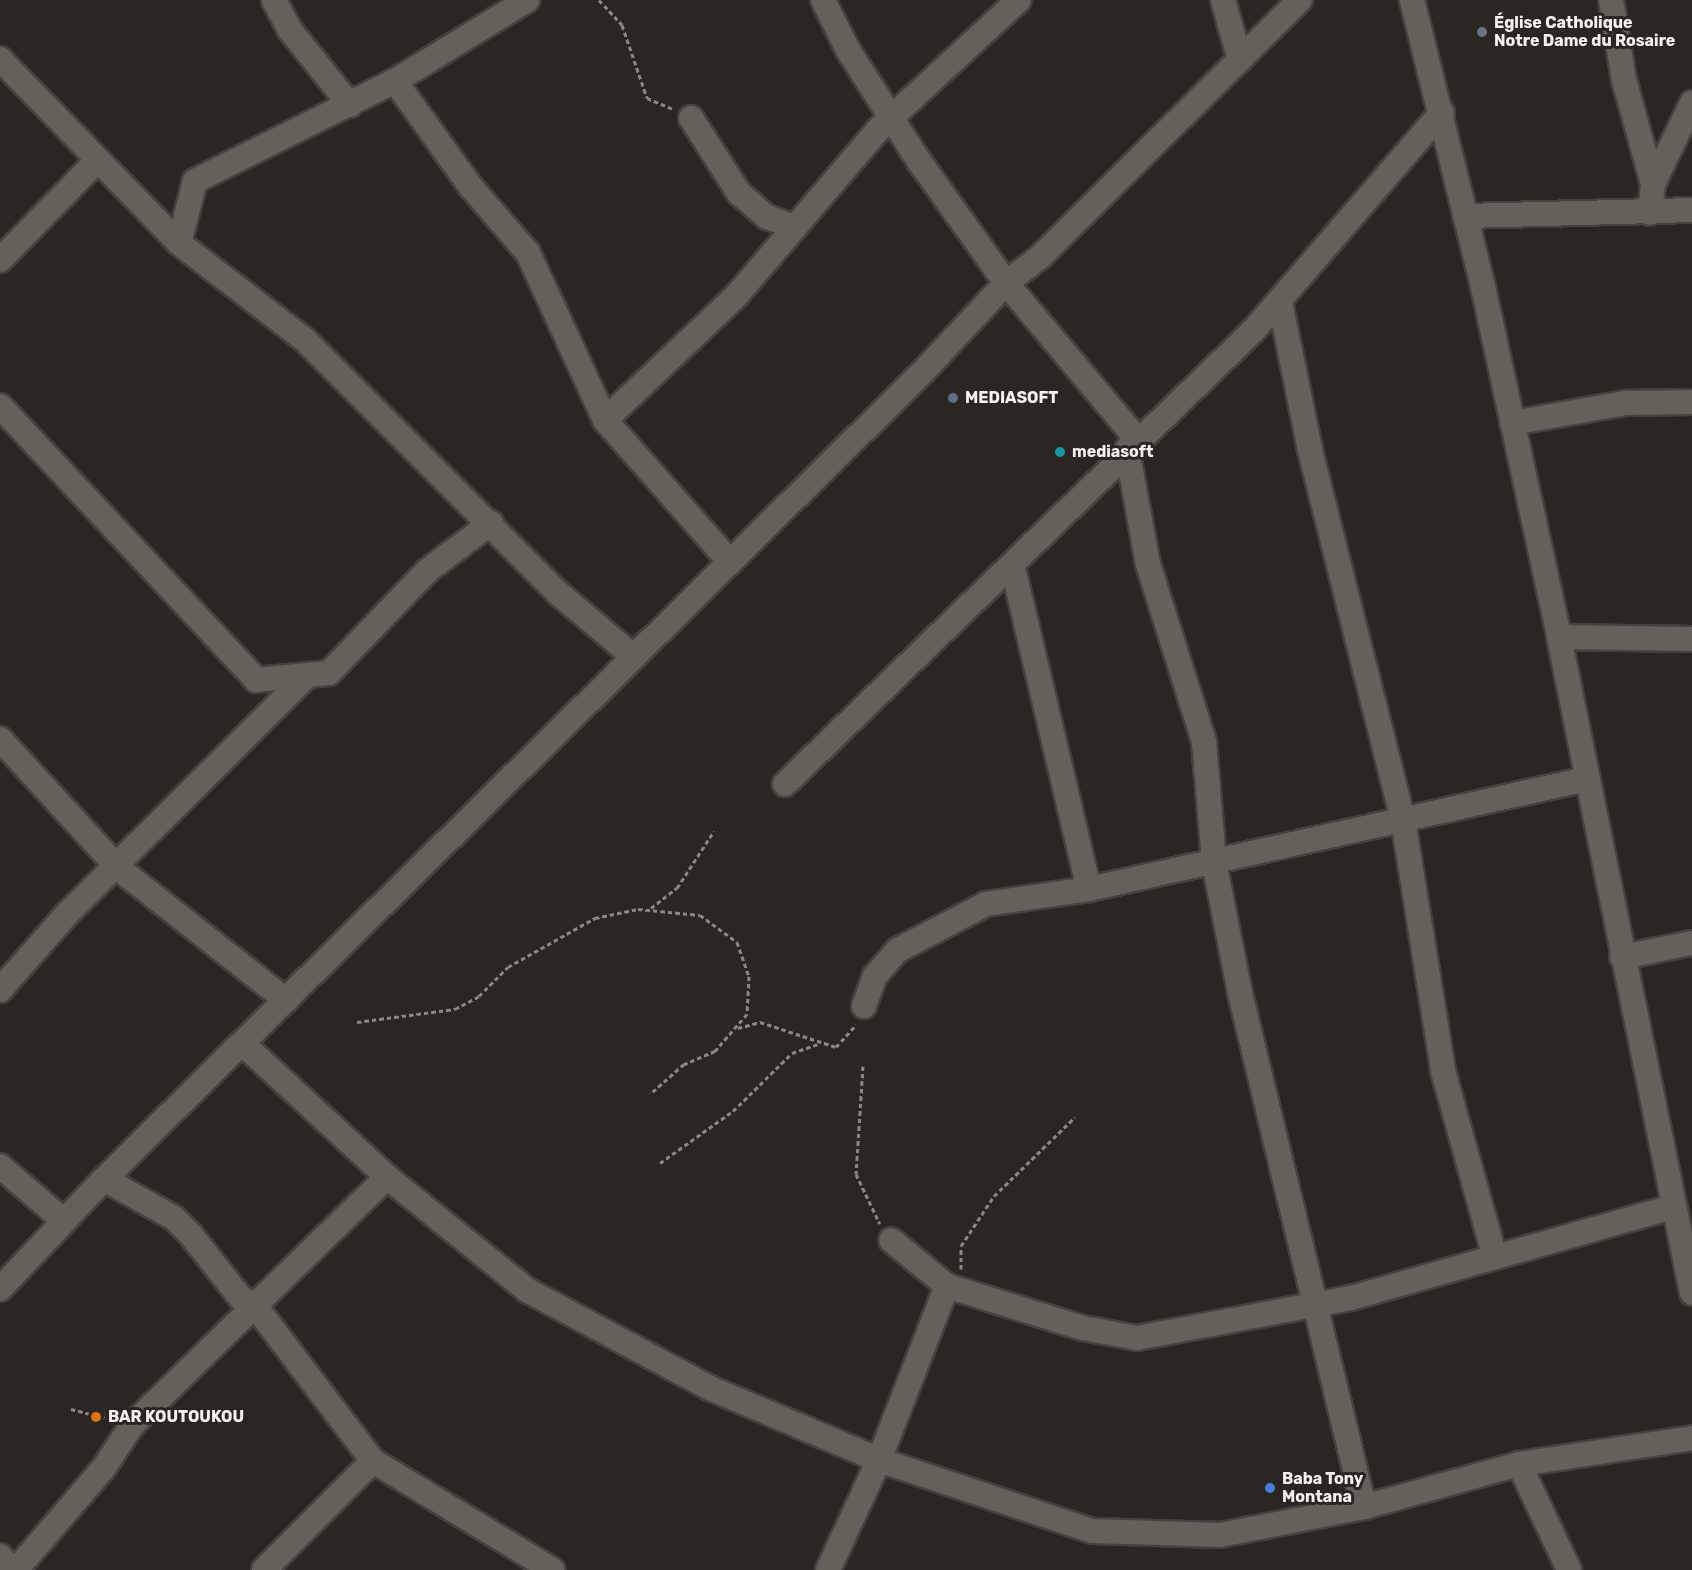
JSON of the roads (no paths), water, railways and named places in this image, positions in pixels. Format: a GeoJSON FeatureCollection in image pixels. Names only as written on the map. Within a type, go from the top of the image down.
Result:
{"type":"FeatureCollection","features":[{"type":"Feature","properties":{"kind":"street"},"geometry":{"type":"LineString","coordinates":[[274,0],[290,30],[350,105]]}},
{"type":"Feature","properties":{"kind":"street"},"geometry":{"type":"LineString","coordinates":[[179,243],[195,181],[395,81],[527,0]]}},
{"type":"Feature","properties":{"kind":"street"},"geometry":{"type":"LineString","coordinates":[[823,0],[891,118],[1006,283],[1132,444],[1148,564],[1204,742],[1214,862],[1240,993],[1364,1507]]}},
{"type":"Feature","properties":{"kind":"street"},"geometry":{"type":"LineString","coordinates":[[605,420],[737,295],[792,226],[891,118],[1019,0]]}},
{"type":"Feature","properties":{"kind":"street"},"geometry":{"type":"LineString","coordinates":[[1223,0],[1240,60]]}},
{"type":"Feature","properties":{"kind":"street"},"geometry":{"type":"LineString","coordinates":[[0,1289],[104,1179],[730,562],[1006,283],[1041,256],[1300,0]]}},
{"type":"Feature","properties":{"kind":"street"},"geometry":{"type":"LineString","coordinates":[[1412,0],[1442,111],[1559,637],[1672,1207],[1692,1293]]}},
{"type":"Feature","properties":{"kind":"street"},"geometry":{"type":"LineString","coordinates":[[1611,0],[1624,80],[1653,184]]}},
{"type":"Feature","properties":{"kind":"street"},"geometry":{"type":"LineString","coordinates":[[0,59],[179,243],[305,340],[432,471],[491,523],[558,593],[634,657]]}},
{"type":"Feature","properties":{"kind":"street"},"geometry":{"type":"LineString","coordinates":[[395,81],[471,187],[528,253],[605,420],[730,562]]}},
{"type":"Feature","properties":{"kind":"street"},"geometry":{"type":"LineString","coordinates":[[1650,213],[1653,184],[1692,103]]}},
{"type":"Feature","properties":{"kind":"street"},"geometry":{"type":"LineString","coordinates":[[785,784],[1013,568],[1132,444],[1280,302],[1442,111]]}},
{"type":"Feature","properties":{"kind":"street"},"geometry":{"type":"LineString","coordinates":[[691,118],[739,193],[767,216],[792,226]]}},
{"type":"Feature","properties":{"kind":"street"},"geometry":{"type":"LineString","coordinates":[[0,260],[98,160]]}},
{"type":"Feature","properties":{"kind":"street"},"geometry":{"type":"LineString","coordinates":[[1465,216],[1650,213],[1692,210]]}},
{"type":"Feature","properties":{"kind":"street"},"geometry":{"type":"LineString","coordinates":[[1280,302],[1315,469],[1403,820],[1438,1048],[1495,1257]]}},
{"type":"Feature","properties":{"kind":"street"},"geometry":{"type":"LineString","coordinates":[[1512,423],[1626,403],[1692,402]]}},
{"type":"Feature","properties":{"kind":"street"},"geometry":{"type":"LineString","coordinates":[[0,406],[256,680],[306,678],[329,673],[427,571],[491,523]]}},
{"type":"Feature","properties":{"kind":"street"},"geometry":{"type":"LineString","coordinates":[[1013,568],[1089,889]]}},
{"type":"Feature","properties":{"kind":"street"},"geometry":{"type":"LineString","coordinates":[[1559,637],[1692,639]]}},
{"type":"Feature","properties":{"kind":"street"},"geometry":{"type":"LineString","coordinates":[[0,990],[67,914],[118,868],[306,678]]}},
{"type":"Feature","properties":{"kind":"street"},"geometry":{"type":"LineString","coordinates":[[0,739],[118,868],[286,1000]]}},
{"type":"Feature","properties":{"kind":"street"},"geometry":{"type":"LineString","coordinates":[[864,1006],[885,962],[937,926],[986,904],[1089,889],[1587,779]]}},
{"type":"Feature","properties":{"kind":"street"},"geometry":{"type":"LineString","coordinates":[[1622,957],[1692,943]]}},
{"type":"Feature","properties":{"kind":"street"},"geometry":{"type":"LineString","coordinates":[[243,1043],[387,1178],[527,1290],[583,1324],[712,1389],[879,1460],[1093,1531],[1220,1534],[1364,1507],[1519,1464],[1692,1438]]}},
{"type":"Feature","properties":{"kind":"street"},"geometry":{"type":"LineString","coordinates":[[0,1166],[64,1221]]}},
{"type":"Feature","properties":{"kind":"street"},"geometry":{"type":"LineString","coordinates":[[0,1556],[14,1570],[103,1469],[132,1425],[256,1308],[387,1178]]}},
{"type":"Feature","properties":{"kind":"street"},"geometry":{"type":"LineString","coordinates":[[104,1179],[174,1218],[240,1297],[256,1308],[373,1461],[552,1570]]}},
{"type":"Feature","properties":{"kind":"street"},"geometry":{"type":"LineString","coordinates":[[891,1240],[954,1279],[1083,1328],[1137,1338],[1317,1305],[1672,1207]]}},
{"type":"Feature","properties":{"kind":"street"},"geometry":{"type":"LineString","coordinates":[[828,1570],[879,1460],[954,1279]]}},
{"type":"Feature","properties":{"kind":"street"},"geometry":{"type":"LineString","coordinates":[[264,1570],[373,1461]]}},
{"type":"Feature","properties":{"kind":"street"},"geometry":{"type":"LineString","coordinates":[[1519,1464],[1569,1570]]}},
{"type":"Feature","properties":{"kind":"place","name":"Église Catholique Notre Dame du Rosaire"},"geometry":{"type":"Point","coordinates":[1482,32]}},
{"type":"Feature","properties":{"kind":"place","name":"MEDIASOFT"},"geometry":{"type":"Point","coordinates":[953,398]}},
{"type":"Feature","properties":{"kind":"place","name":"mediasoft"},"geometry":{"type":"Point","coordinates":[1060,452]}},
{"type":"Feature","properties":{"kind":"place","name":"BAR KOUTOUKOU"},"geometry":{"type":"Point","coordinates":[96,1417]}},
{"type":"Feature","properties":{"kind":"place","name":"Baba Tony Montana"},"geometry":{"type":"Point","coordinates":[1270,1488]}}]}
